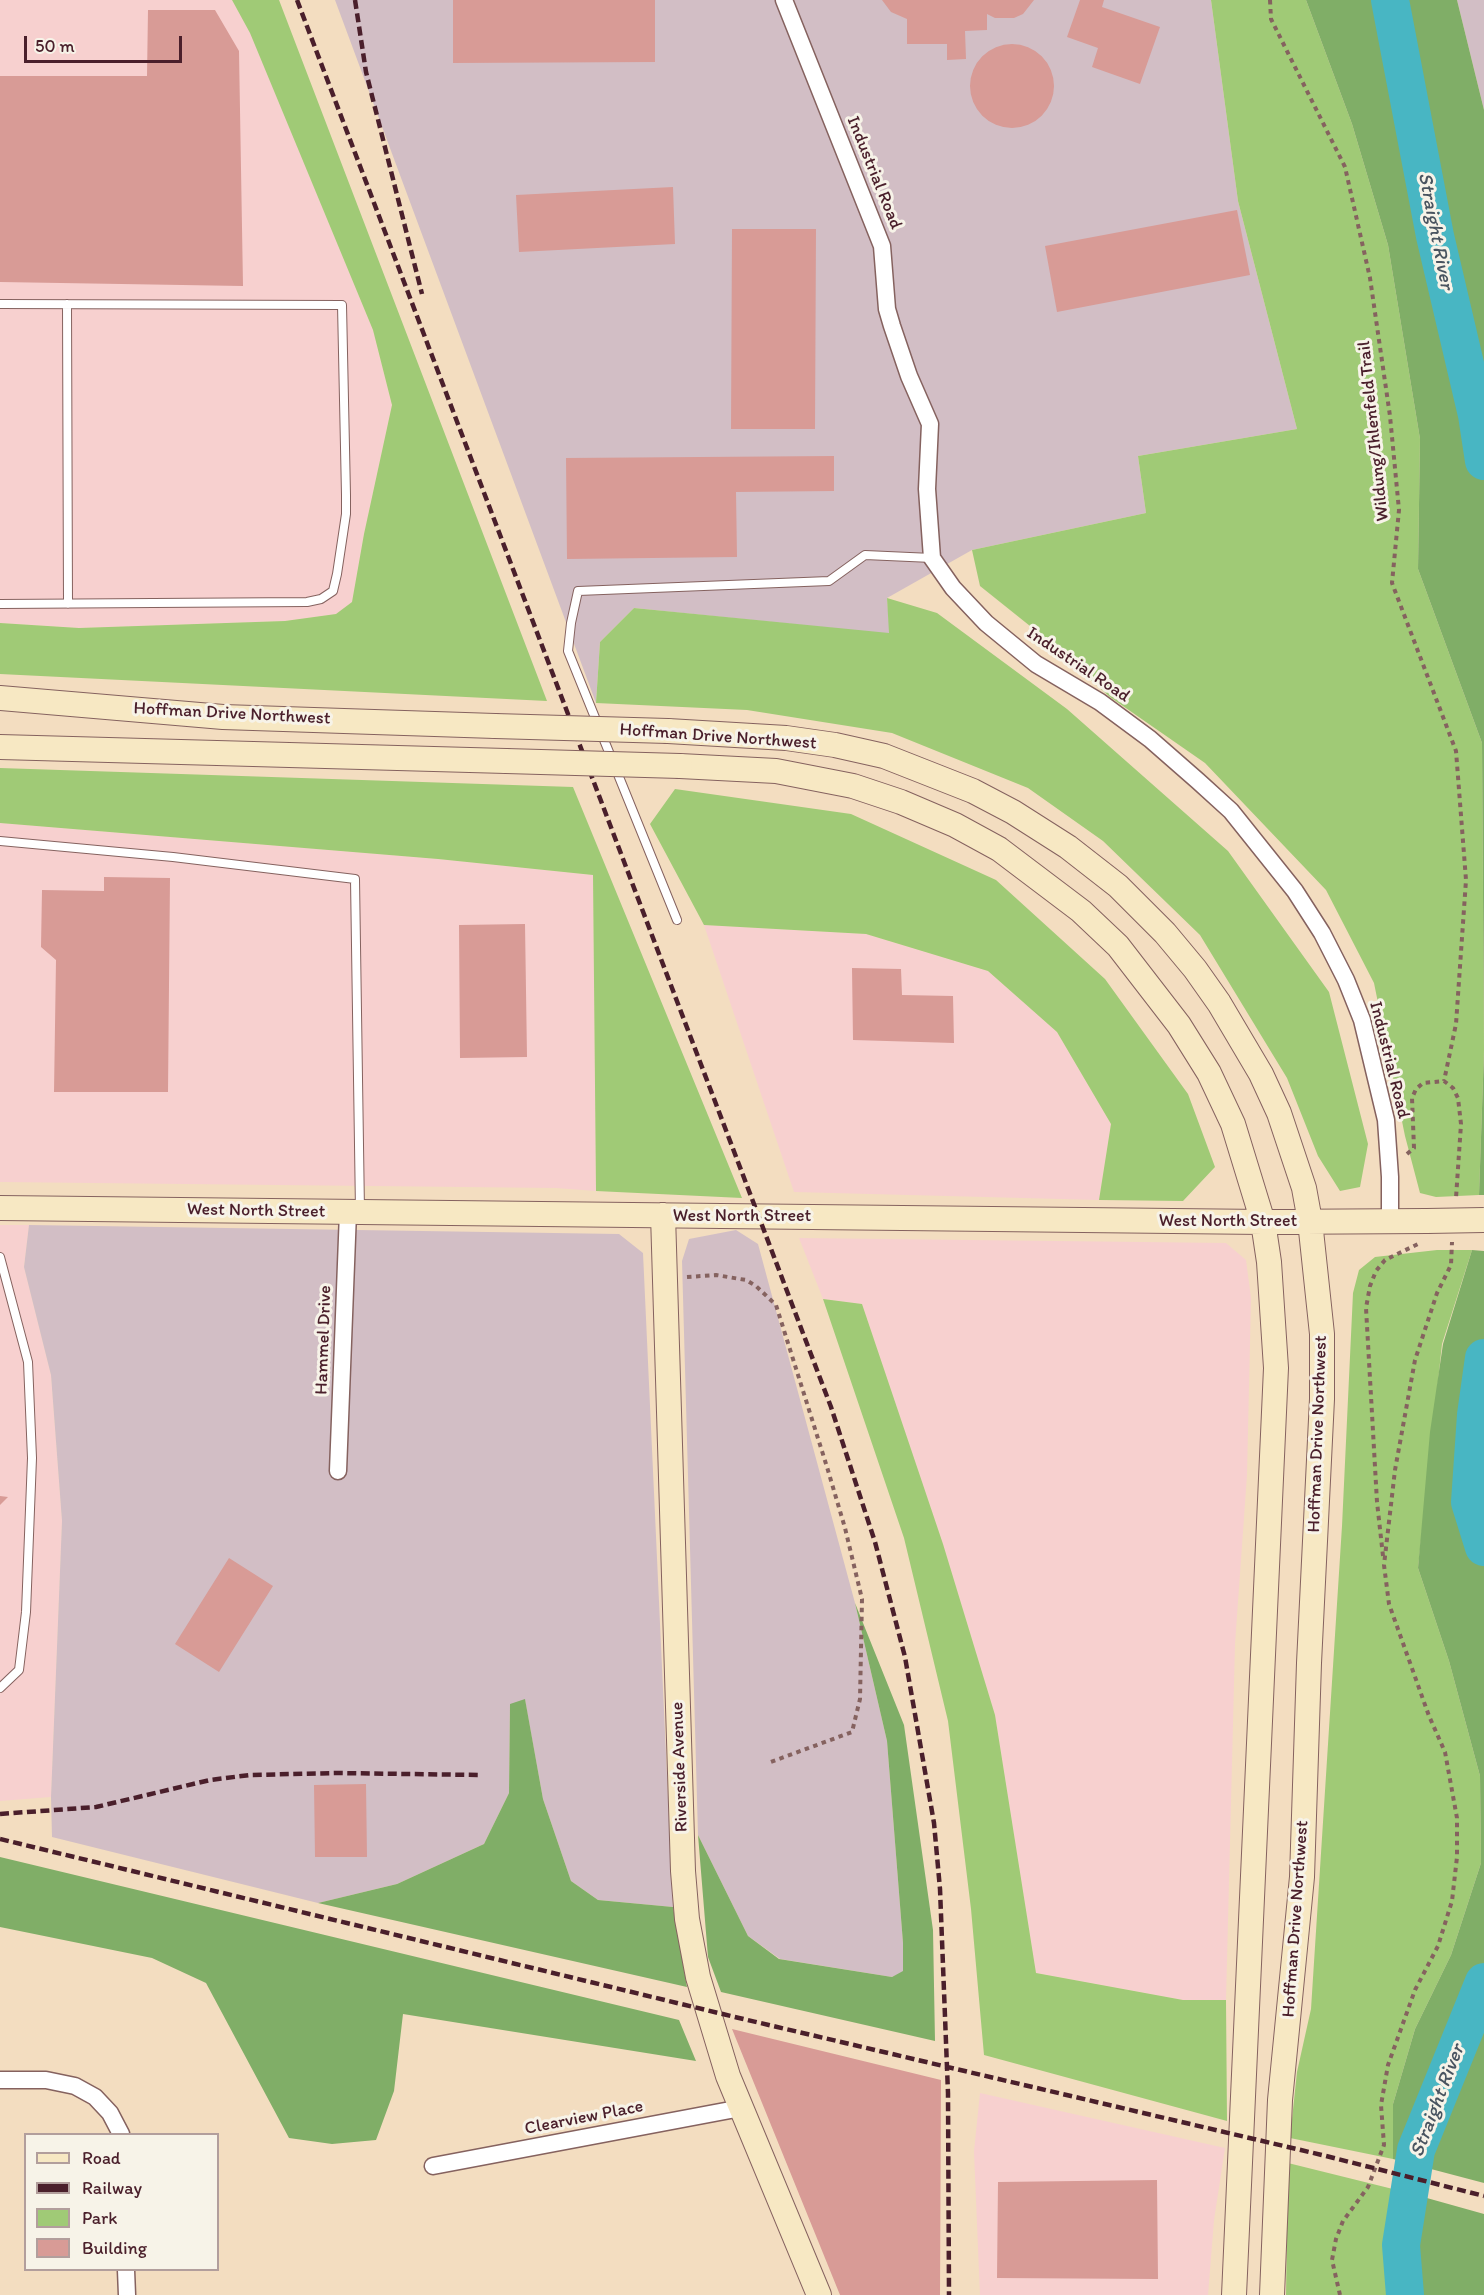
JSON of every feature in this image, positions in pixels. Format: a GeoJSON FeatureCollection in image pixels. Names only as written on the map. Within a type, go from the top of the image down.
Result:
{"type":"FeatureCollection","features":[{"type":"Feature","properties":{"kind":"main road","name":"Hoffman Drive Northwest"},"geometry":{"type":"LineString","coordinates":[[0,698],[224,717],[668,731],[786,738],[835,745],[884,756],[973,791],[1013,812],[1068,847],[1118,886],[1165,933],[1195,969],[1219,1003],[1261,1074],[1279,1113],[1304,1188],[1310,1221],[1322,1334],[1322,1399],[1309,1663],[1302,1877],[1280,2100],[1272,2295]]}},
{"type":"Feature","properties":{"kind":"main road","name":"Hoffman Drive Northwest"},"geometry":{"type":"LineString","coordinates":[[0,747],[680,766],[776,771],[815,777],[863,789],[901,802],[955,825],[999,849],[1081,910],[1118,946],[1179,1025],[1209,1073],[1233,1124],[1263,1222],[1269,1262],[1275,1368],[1234,2295]]}},
{"type":"Feature","properties":{"kind":"main road","name":"West North Street"},"geometry":{"type":"LineString","coordinates":[[0,1208],[1263,1222],[1484,1220]]}},
{"type":"Feature","properties":{"kind":"main road","name":"Riverside Avenue"},"geometry":{"type":"LineString","coordinates":[[663,1215],[683,1860],[687,1919],[698,1977],[728,2076],[819,2295]]}},
{"type":"Feature","properties":{"kind":"street","name":"Industrial Road"},"geometry":{"type":"LineString","coordinates":[[784,0],[882,246],[887,309],[909,376],[930,424],[927,489],[932,558],[953,588],[986,623],[1036,664],[1100,702],[1150,739],[1231,811],[1295,891],[1322,933],[1346,980],[1362,1020],[1386,1120],[1390,1221]]}},
{"type":"Feature","properties":{"kind":"street","name":"Hammel Drive"},"geometry":{"type":"LineString","coordinates":[[338,1471],[354,1212]]}},
{"type":"Feature","properties":{"kind":"street"},"geometry":{"type":"LineString","coordinates":[[0,2080],[46,2080],[75,2086],[95,2097],[110,2113],[120,2133]]}},
{"type":"Feature","properties":{"kind":"street","name":"Clearview Place"},"geometry":{"type":"LineString","coordinates":[[434,2166],[741,2108]]}},
{"type":"Feature","properties":{"kind":"street"},"geometry":{"type":"LineString","coordinates":[[126,2271],[127,2295]]}},
{"type":"Feature","properties":{"kind":"lane"},"geometry":{"type":"LineString","coordinates":[[0,304],[342,305],[346,495],[346,514],[333,591],[321,600],[307,602],[0,604]]}},
{"type":"Feature","properties":{"kind":"lane"},"geometry":{"type":"LineString","coordinates":[[67,304],[68,604]]}},
{"type":"Feature","properties":{"kind":"lane"},"geometry":{"type":"LineString","coordinates":[[677,920],[568,651],[578,591],[829,581],[865,555],[932,558]]}},
{"type":"Feature","properties":{"kind":"lane"},"geometry":{"type":"LineString","coordinates":[[0,841],[173,857],[355,879],[354,1212]]}},
{"type":"Feature","properties":{"kind":"lane"},"geometry":{"type":"LineString","coordinates":[[0,1257],[28,1362],[32,1458],[26,1612],[19,1670],[0,1689]]}},
{"type":"Feature","properties":{"kind":"path","name":"Wildung/Ihlenfeld Trail"},"geometry":{"type":"LineString","coordinates":[[1270,0],[1271,19],[1345,167],[1370,278],[1390,416],[1399,510],[1392,583],[1456,751],[1466,880],[1456,1024],[1444,1081]]}},
{"type":"Feature","properties":{"kind":"path"},"geometry":{"type":"LineString","coordinates":[[1389,1157],[1405,1156],[1414,1148],[1412,1098],[1416,1089],[1423,1083],[1444,1081],[1453,1088],[1458,1098],[1461,1124],[1456,1203]]}},
{"type":"Feature","properties":{"kind":"path"},"geometry":{"type":"LineString","coordinates":[[1340,2295],[1332,2260],[1336,2239],[1343,2222],[1368,2187],[1384,2145],[1381,2105],[1388,2065],[1415,1990],[1438,1946],[1452,1901],[1457,1857],[1457,1818],[1445,1752],[1429,1716],[1389,1604],[1377,1502],[1366,1308],[1370,1286],[1376,1271],[1384,1260],[1419,1244],[1427,1221]]}},
{"type":"Feature","properties":{"kind":"path"},"geometry":{"type":"LineString","coordinates":[[1384,1565],[1395,1470],[1415,1360],[1437,1293],[1451,1265],[1453,1234]]}},
{"type":"Feature","properties":{"kind":"path"},"geometry":{"type":"LineString","coordinates":[[665,1279],[716,1275],[746,1280],[776,1305],[830,1477],[862,1599],[860,1699],[852,1732],[768,1763]]}},
{"type":"Feature","properties":{"kind":"shaded area"},"geometry":{"type":"Polygon","coordinates":[[[0,0],[232,0],[250,32],[373,330],[392,405],[352,602],[337,614],[285,621],[79,628],[0,623],[0,0]]]}},
{"type":"Feature","properties":{"kind":"shaded area"},"geometry":{"type":"Polygon","coordinates":[[[335,0],[1211,0],[1238,201],[1297,429],[1138,456],[1146,513],[972,550],[887,598],[890,634],[634,608],[600,642],[596,703],[335,0]]]}},
{"type":"Feature","properties":{"kind":"shaded area"},"geometry":{"type":"Polygon","coordinates":[[[1457,0],[1484,0],[1484,110],[1457,0]]]}},
{"type":"Feature","properties":{"kind":"shaded area"},"geometry":{"type":"Polygon","coordinates":[[[0,823],[438,859],[593,875],[596,1191],[556,1188],[0,1182],[0,823]]]}},
{"type":"Feature","properties":{"kind":"shaded area"},"geometry":{"type":"Polygon","coordinates":[[[704,925],[866,934],[988,971],[1057,1032],[1111,1124],[1099,1200],[794,1192],[704,925]]]}},
{"type":"Feature","properties":{"kind":"shaded area"},"geometry":{"type":"Polygon","coordinates":[[[0,1225],[29,1225],[24,1267],[51,1375],[62,1521],[51,1797],[0,1801],[0,1225]]]}},
{"type":"Feature","properties":{"kind":"shaded area"},"geometry":{"type":"Polygon","coordinates":[[[29,1225],[619,1234],[643,1253],[673,1907],[598,1900],[571,1881],[543,1799],[525,1700],[510,1705],[509,1793],[484,1844],[397,1884],[318,1903],[52,1837],[51,1797],[62,1521],[51,1375],[24,1267],[29,1225]]]}},
{"type":"Feature","properties":{"kind":"shaded area"},"geometry":{"type":"Polygon","coordinates":[[[736,1230],[758,1244],[855,1603],[887,1741],[903,1943],[903,1972],[892,1977],[780,1959],[748,1936],[698,1835],[682,1261],[689,1239],[736,1230]]]}},
{"type":"Feature","properties":{"kind":"shaded area"},"geometry":{"type":"Polygon","coordinates":[[[799,1238],[1226,1243],[1246,1260],[1251,1298],[1247,1475],[1235,1644],[1226,2000],[1183,2000],[1036,1973],[995,1715],[943,1544],[862,1304],[823,1299],[799,1238]]]}},
{"type":"Feature","properties":{"kind":"shaded area"},"geometry":{"type":"Polygon","coordinates":[[[980,2093],[1225,2148],[1214,2220],[1208,2295],[980,2295],[974,2151],[980,2093]]]}},
{"type":"Feature","properties":{"kind":"green space"},"geometry":{"type":"Polygon","coordinates":[[[232,0],[279,0],[547,701],[0,674],[0,623],[79,628],[285,621],[336,614],[352,602],[392,405],[373,330],[250,33],[232,0]]]}},
{"type":"Feature","properties":{"kind":"green space"},"geometry":{"type":"Polygon","coordinates":[[[1211,0],[1306,0],[1352,124],[1388,245],[1420,439],[1418,569],[1482,743],[1484,1050],[1479,1195],[1436,1197],[1420,1193],[1405,1136],[1374,983],[1326,890],[1205,763],[1110,697],[1030,626],[980,586],[972,550],[1146,513],[1138,456],[1297,429],[1238,201],[1211,0]]]}},
{"type":"Feature","properties":{"kind":"green space"},"geometry":{"type":"Polygon","coordinates":[[[1306,0],[1457,0],[1484,110],[1484,1050],[1482,743],[1418,569],[1420,439],[1388,245],[1352,124],[1306,0]]]}},
{"type":"Feature","properties":{"kind":"green space"},"geometry":{"type":"Polygon","coordinates":[[[887,598],[937,613],[1067,709],[1228,851],[1329,992],[1368,1144],[1360,1187],[1340,1191],[1318,1156],[1287,1078],[1200,935],[1103,841],[1028,788],[892,733],[747,710],[596,703],[600,642],[634,608],[889,633],[887,598]]]}},
{"type":"Feature","properties":{"kind":"green space"},"geometry":{"type":"Polygon","coordinates":[[[0,768],[573,787],[742,1198],[596,1191],[593,875],[438,859],[0,823],[0,768]]]}},
{"type":"Feature","properties":{"kind":"green space"},"geometry":{"type":"Polygon","coordinates":[[[675,789],[851,814],[996,880],[1105,979],[1188,1094],[1215,1167],[1183,1201],[1099,1200],[1111,1124],[1057,1032],[988,971],[866,934],[704,925],[650,824],[675,789]]]}},
{"type":"Feature","properties":{"kind":"green space"},"geometry":{"type":"Polygon","coordinates":[[[1484,1050],[1484,1195],[1479,1195],[1484,1050]]]}},
{"type":"Feature","properties":{"kind":"green space"},"geometry":{"type":"Polygon","coordinates":[[[1437,1250],[1472,1250],[1442,1344],[1418,1568],[1449,1661],[1480,1776],[1481,1863],[1451,1955],[1415,2029],[1393,2104],[1393,2159],[1290,2138],[1297,2072],[1311,2009],[1342,1526],[1353,1293],[1359,1270],[1375,1257],[1437,1250]]]}},
{"type":"Feature","properties":{"kind":"green space"},"geometry":{"type":"Polygon","coordinates":[[[1472,1250],[1484,1251],[1484,2183],[1393,2159],[1393,2104],[1415,2029],[1451,1955],[1481,1863],[1480,1776],[1449,1661],[1418,1568],[1430,1432],[1443,1344],[1472,1250]]]}},
{"type":"Feature","properties":{"kind":"green space"},"geometry":{"type":"Polygon","coordinates":[[[823,1299],[862,1304],[943,1544],[995,1715],[1036,1973],[1183,2000],[1226,2000],[1227,2121],[984,2055],[971,1909],[948,1721],[904,1538],[823,1299]]]}},
{"type":"Feature","properties":{"kind":"green space"},"geometry":{"type":"Polygon","coordinates":[[[855,1603],[904,1725],[933,1930],[935,2041],[721,1992],[708,1957],[698,1835],[748,1936],[779,1959],[892,1977],[903,1971],[903,1943],[887,1741],[855,1603]]]}},
{"type":"Feature","properties":{"kind":"green space"},"geometry":{"type":"Polygon","coordinates":[[[525,1699],[543,1799],[571,1881],[598,1900],[673,1907],[687,1987],[318,1903],[397,1884],[484,1844],[509,1793],[510,1704],[525,1699]]]}},
{"type":"Feature","properties":{"kind":"green space"},"geometry":{"type":"Polygon","coordinates":[[[0,1857],[679,2020],[696,2061],[403,2014],[394,2091],[376,2140],[332,2144],[289,2138],[206,1983],[152,1958],[0,1927],[0,1857]]]}},
{"type":"Feature","properties":{"kind":"green space"},"geometry":{"type":"Polygon","coordinates":[[[1288,2163],[1409,2193],[1401,2245],[1405,2295],[1286,2295],[1288,2163]]]}},
{"type":"Feature","properties":{"kind":"green space"},"geometry":{"type":"Polygon","coordinates":[[[1409,2193],[1484,2214],[1484,2295],[1405,2295],[1401,2245],[1409,2193]]]}},
{"type":"Feature","properties":{"kind":"building"},"geometry":{"type":"Polygon","coordinates":[[[453,0],[655,0],[655,62],[453,63],[453,0]]]}},
{"type":"Feature","properties":{"kind":"building"},"geometry":{"type":"Polygon","coordinates":[[[882,0],[1034,0],[1023,14],[1014,18],[995,18],[987,14],[987,30],[965,31],[966,59],[947,60],[947,44],[907,44],[907,19],[891,12],[882,0]]]}},
{"type":"Feature","properties":{"kind":"building"},"geometry":{"type":"Polygon","coordinates":[[[1080,0],[1104,0],[1102,7],[1160,27],[1140,84],[1092,67],[1098,48],[1067,37],[1080,0]]]}},
{"type":"Feature","properties":{"kind":"building"},"geometry":{"type":"Polygon","coordinates":[[[148,10],[215,10],[239,51],[243,286],[0,282],[0,76],[147,76],[148,10]]]}},
{"type":"Feature","properties":{"kind":"building"},"geometry":{"type":"Polygon","coordinates":[[[1012,44],[1035,51],[1047,63],[1054,86],[1047,109],[1035,121],[1012,128],[989,121],[977,109],[970,86],[977,63],[989,51],[1012,44]]]}},
{"type":"Feature","properties":{"kind":"building"},"geometry":{"type":"Polygon","coordinates":[[[673,187],[675,244],[519,252],[516,195],[673,187]]]}},
{"type":"Feature","properties":{"kind":"building"},"geometry":{"type":"Polygon","coordinates":[[[1237,210],[1250,275],[1057,312],[1045,246],[1237,210]]]}},
{"type":"Feature","properties":{"kind":"building"},"geometry":{"type":"Polygon","coordinates":[[[732,229],[816,229],[815,429],[731,429],[732,229]]]}},
{"type":"Feature","properties":{"kind":"building"},"geometry":{"type":"Polygon","coordinates":[[[834,456],[834,491],[736,492],[737,557],[567,559],[566,458],[834,456]]]}},
{"type":"Feature","properties":{"kind":"building"},"geometry":{"type":"Polygon","coordinates":[[[104,877],[170,878],[168,1092],[54,1092],[56,960],[41,947],[42,890],[104,891],[104,877]]]}},
{"type":"Feature","properties":{"kind":"building"},"geometry":{"type":"Polygon","coordinates":[[[525,924],[527,1057],[460,1058],[459,925],[525,924]]]}},
{"type":"Feature","properties":{"kind":"building"},"geometry":{"type":"Polygon","coordinates":[[[852,968],[901,969],[902,995],[953,996],[954,1043],[853,1040],[852,968]]]}},
{"type":"Feature","properties":{"kind":"building"},"geometry":{"type":"Polygon","coordinates":[[[0,1496],[8,1497],[0,1505],[0,1496]]]}},
{"type":"Feature","properties":{"kind":"building"},"geometry":{"type":"Polygon","coordinates":[[[229,1558],[273,1586],[219,1672],[175,1644],[229,1558]]]}},
{"type":"Feature","properties":{"kind":"building"},"geometry":{"type":"Polygon","coordinates":[[[366,1784],[367,1857],[315,1857],[314,1785],[366,1784]]]}},
{"type":"Feature","properties":{"kind":"building"},"geometry":{"type":"Polygon","coordinates":[[[732,2029],[941,2080],[940,2295],[840,2295],[732,2029]]]}},
{"type":"Feature","properties":{"kind":"building"},"geometry":{"type":"Polygon","coordinates":[[[1157,2180],[1158,2279],[997,2278],[998,2182],[1157,2180]]]}},
{"type":"Feature","properties":{"kind":"waterway","name":"Straight River"},"geometry":{"type":"LineString","coordinates":[[1390,0],[1435,236],[1477,415],[1484,461]]}},
{"type":"Feature","properties":{"kind":"waterway","name":"Straight River"},"geometry":{"type":"LineString","coordinates":[[1484,1358],[1476,1415],[1470,1502],[1484,1547]]}},
{"type":"Feature","properties":{"kind":"waterway","name":"Straight River"},"geometry":{"type":"LineString","coordinates":[[1405,2295],[1401,2245],[1416,2150],[1484,1982]]}},
{"type":"Feature","properties":{"kind":"railway"},"geometry":{"type":"LineString","coordinates":[[297,0],[831,1407],[875,1542],[905,1657],[934,1823],[940,1889],[948,2093],[949,2295]]}},
{"type":"Feature","properties":{"kind":"railway"},"geometry":{"type":"LineString","coordinates":[[355,0],[366,72],[422,294]]}},
{"type":"Feature","properties":{"kind":"railway"},"geometry":{"type":"LineString","coordinates":[[0,1814],[96,1807],[210,1780],[250,1775],[337,1773],[481,1775]]}},
{"type":"Feature","properties":{"kind":"railway"},"geometry":{"type":"LineString","coordinates":[[0,1839],[739,2018],[1322,2155],[1484,2196]]}}]}
